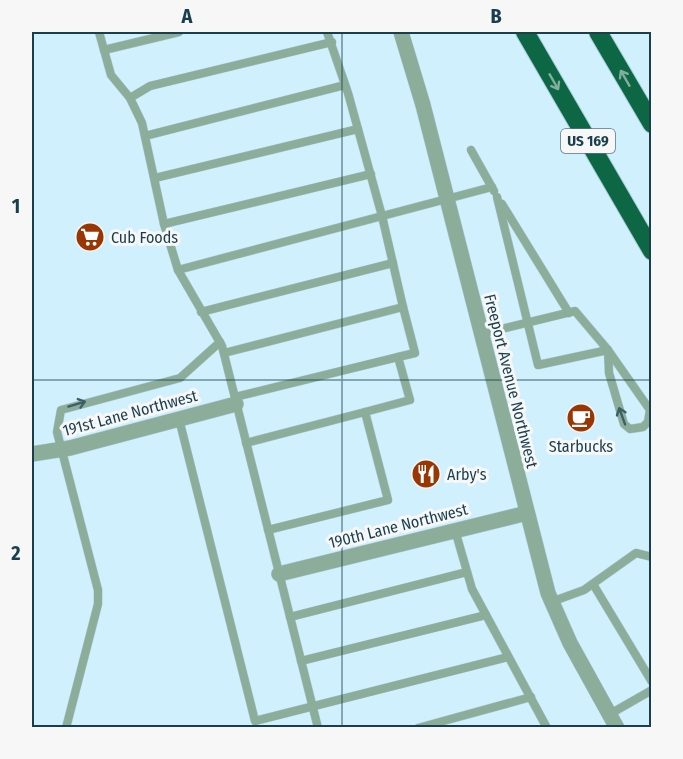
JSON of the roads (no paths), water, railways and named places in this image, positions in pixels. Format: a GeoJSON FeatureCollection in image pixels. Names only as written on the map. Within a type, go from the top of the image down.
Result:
{"type":"FeatureCollection","features":[{"type":"Feature","properties":{"kind":"highway","name":"US 169"},"geometry":{"type":"LineString","coordinates":[[525,32],[651,250]]}},
{"type":"Feature","properties":{"kind":"highway"},"geometry":{"type":"LineString","coordinates":[[598,32],[651,124]]}},
{"type":"Feature","properties":{"kind":"street","name":"Freeport Avenue Northwest"},"geometry":{"type":"LineString","coordinates":[[401,32],[447,199],[551,602],[570,643],[613,721]]}},
{"type":"Feature","properties":{"kind":"street","name":"191st Lane Northwest"},"geometry":{"type":"LineString","coordinates":[[32,454],[61,450],[179,419],[236,400]]}},
{"type":"Feature","properties":{"kind":"street","name":"190th Lane Northwest"},"geometry":{"type":"LineString","coordinates":[[279,574],[527,513]]}},
{"type":"Feature","properties":{"kind":"lane"},"geometry":{"type":"LineString","coordinates":[[99,32],[111,75],[130,98],[142,123],[164,224],[178,270],[220,342],[224,353],[318,728]]}},
{"type":"Feature","properties":{"kind":"lane"},"geometry":{"type":"LineString","coordinates":[[104,50],[178,32]]}},
{"type":"Feature","properties":{"kind":"lane"},"geometry":{"type":"LineString","coordinates":[[236,400],[415,353],[371,174],[332,42],[327,32]]}},
{"type":"Feature","properties":{"kind":"lane"},"geometry":{"type":"LineString","coordinates":[[130,98],[150,86],[332,42]]}},
{"type":"Feature","properties":{"kind":"lane"},"geometry":{"type":"LineString","coordinates":[[144,136],[345,85]]}},
{"type":"Feature","properties":{"kind":"lane"},"geometry":{"type":"LineString","coordinates":[[155,178],[358,129]]}},
{"type":"Feature","properties":{"kind":"lane"},"geometry":{"type":"LineString","coordinates":[[471,150],[497,197],[569,313]]}},
{"type":"Feature","properties":{"kind":"lane"},"geometry":{"type":"LineString","coordinates":[[164,224],[371,174]]}},
{"type":"Feature","properties":{"kind":"lane"},"geometry":{"type":"LineString","coordinates":[[178,270],[492,188]]}},
{"type":"Feature","properties":{"kind":"lane"},"geometry":{"type":"LineString","coordinates":[[497,197],[538,365],[608,350]]}},
{"type":"Feature","properties":{"kind":"lane"},"geometry":{"type":"LineString","coordinates":[[201,312],[393,263]]}},
{"type":"Feature","properties":{"kind":"lane"},"geometry":{"type":"LineString","coordinates":[[224,353],[403,307]]}},
{"type":"Feature","properties":{"kind":"lane"},"geometry":{"type":"LineString","coordinates":[[481,334],[575,311],[608,350],[650,410],[648,422],[643,427],[630,429],[624,424],[609,373],[608,350]]}},
{"type":"Feature","properties":{"kind":"lane"},"geometry":{"type":"LineString","coordinates":[[66,728],[98,604],[98,590],[57,432],[61,410],[180,378],[220,342]]}},
{"type":"Feature","properties":{"kind":"lane"},"geometry":{"type":"LineString","coordinates":[[246,443],[410,400],[398,357]]}},
{"type":"Feature","properties":{"kind":"lane"},"geometry":{"type":"LineString","coordinates":[[268,530],[388,500],[365,412]]}},
{"type":"Feature","properties":{"kind":"lane"},"geometry":{"type":"LineString","coordinates":[[179,419],[255,721],[508,657]]}},
{"type":"Feature","properties":{"kind":"lane"},"geometry":{"type":"LineString","coordinates":[[455,530],[472,589],[547,728]]}},
{"type":"Feature","properties":{"kind":"lane"},"geometry":{"type":"LineString","coordinates":[[551,602],[593,584],[636,553],[651,557]]}},
{"type":"Feature","properties":{"kind":"lane"},"geometry":{"type":"LineString","coordinates":[[290,617],[467,573]]}},
{"type":"Feature","properties":{"kind":"lane"},"geometry":{"type":"LineString","coordinates":[[593,584],[651,682]]}},
{"type":"Feature","properties":{"kind":"lane"},"geometry":{"type":"LineString","coordinates":[[301,661],[486,615]]}},
{"type":"Feature","properties":{"kind":"lane"},"geometry":{"type":"LineString","coordinates":[[613,721],[651,690]]}},
{"type":"Feature","properties":{"kind":"lane"},"geometry":{"type":"LineString","coordinates":[[418,728],[531,698]]}},
{"type":"Feature","properties":{"kind":"place","name":"Cub Foods"},"geometry":{"type":"Point","coordinates":[90,237]}},
{"type":"Feature","properties":{"kind":"place","name":"Starbucks"},"geometry":{"type":"Point","coordinates":[581,418]}},
{"type":"Feature","properties":{"kind":"place","name":"Arby's"},"geometry":{"type":"Point","coordinates":[426,474]}}]}
